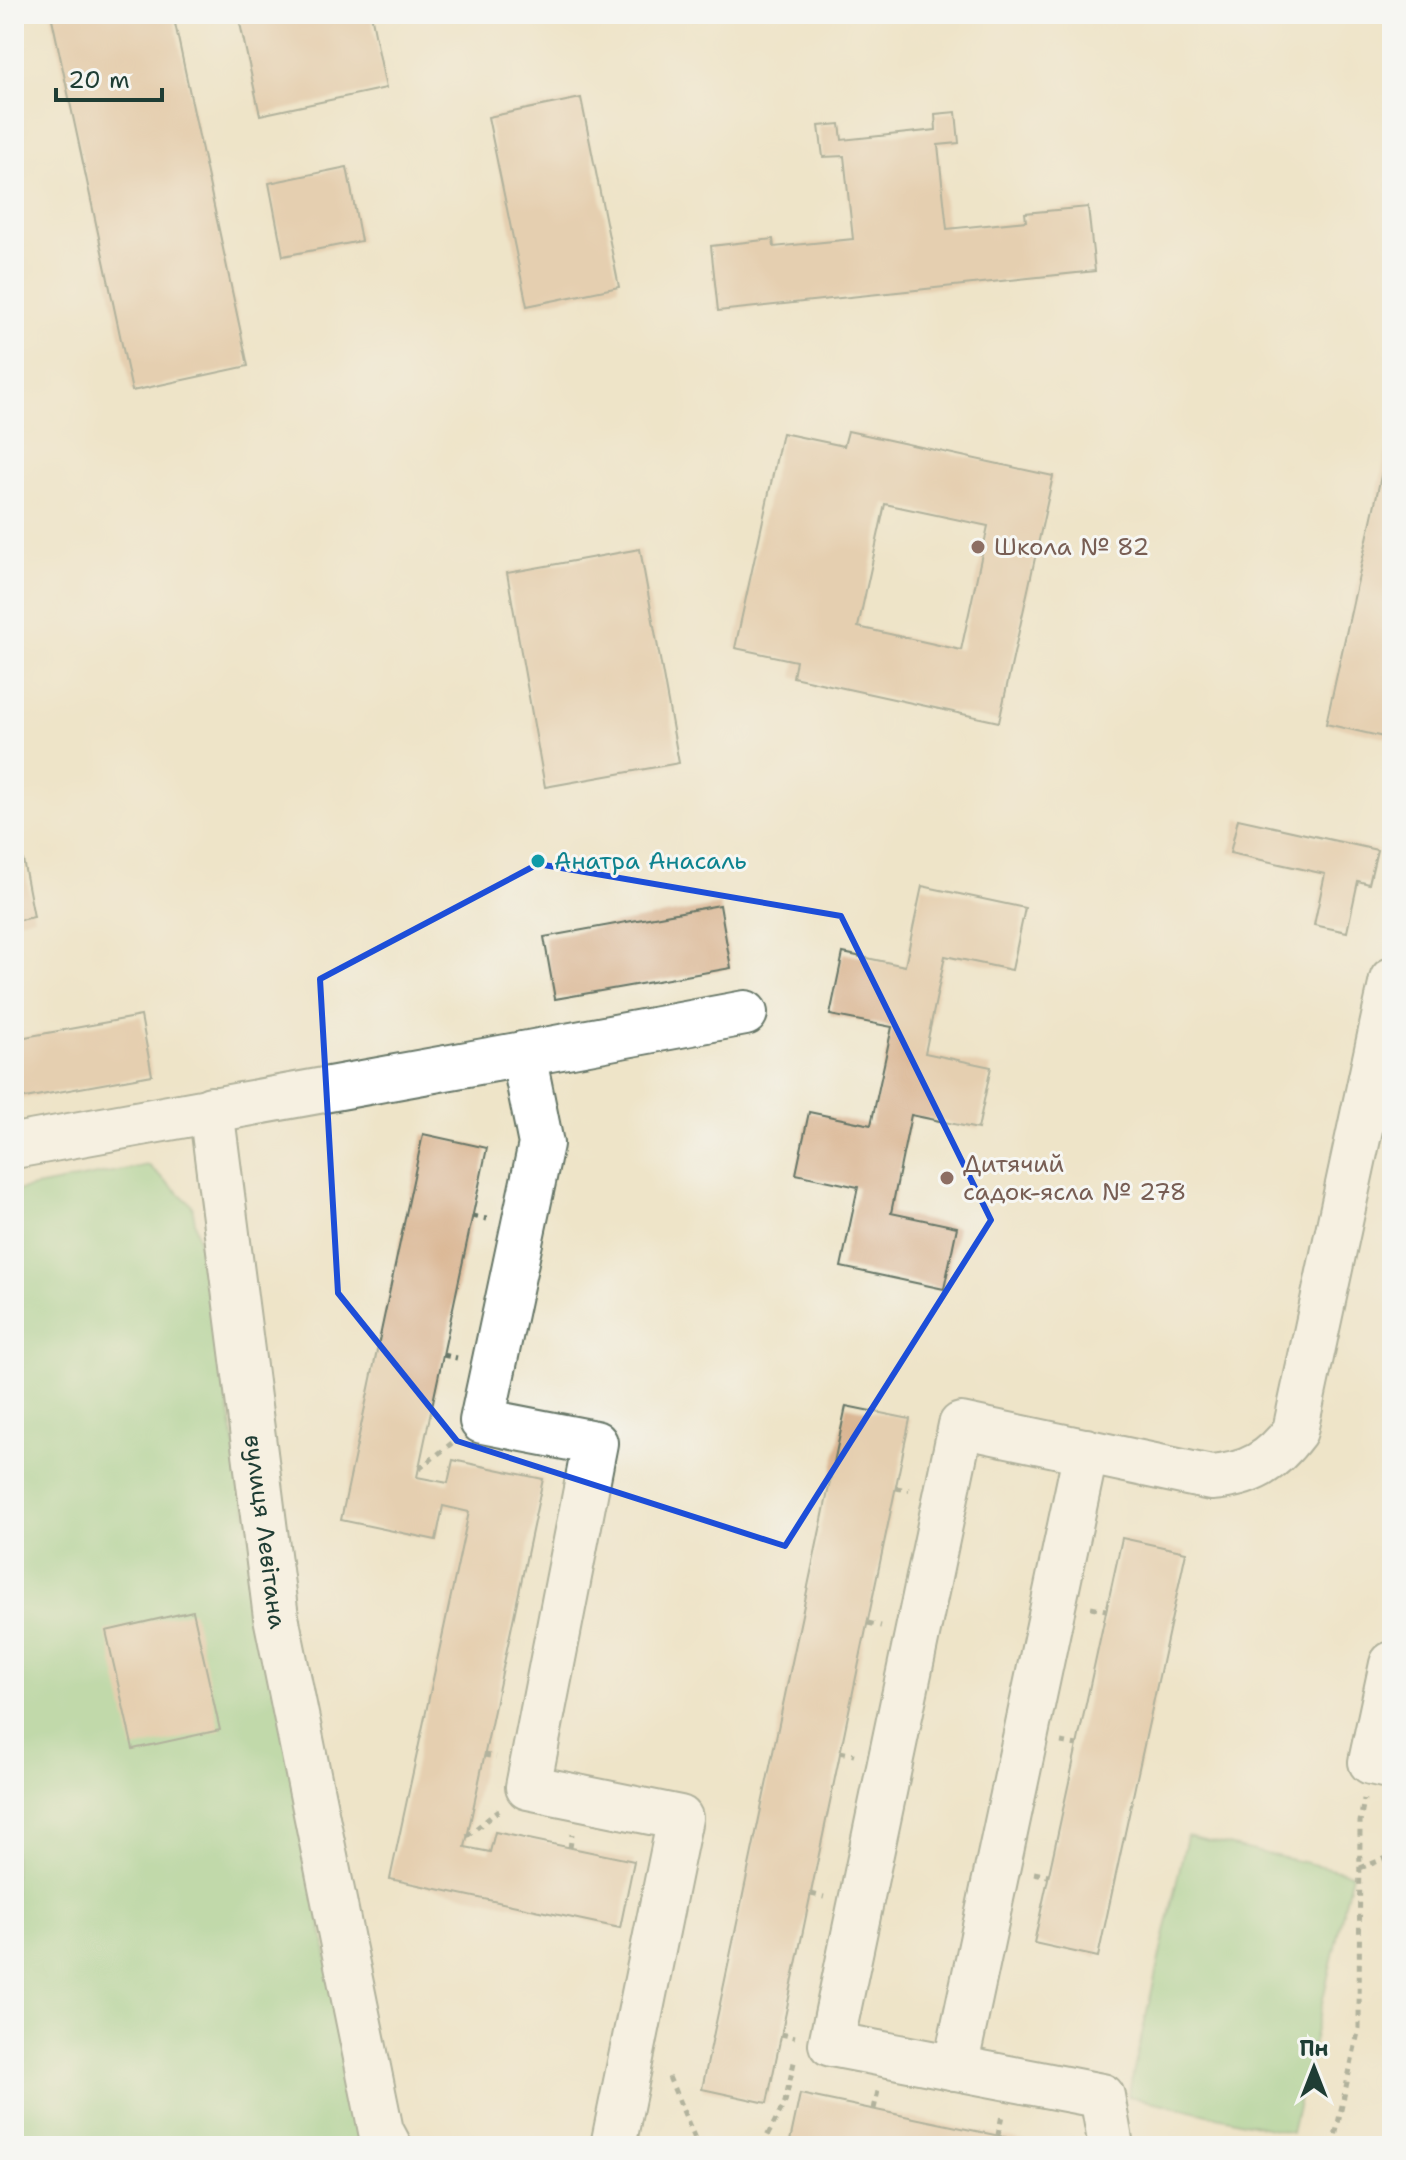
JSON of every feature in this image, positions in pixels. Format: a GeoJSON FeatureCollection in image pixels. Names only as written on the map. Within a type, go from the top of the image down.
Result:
{"type":"FeatureCollection","features":[{"type":"Feature","properties":{"kind":"street"},"geometry":{"type":"LineString","coordinates":[[1111,2146],[1102,2096],[831,2044],[961,1425],[1211,1478],[1236,1476],[1260,1467],[1281,1451],[1295,1431],[1392,980]]}},
{"type":"Feature","properties":{"kind":"street"},"geometry":{"type":"LineString","coordinates":[[14,1146],[745,1013]]}},
{"type":"Feature","properties":{"kind":"street"},"geometry":{"type":"LineString","coordinates":[[523,1054],[541,1144],[482,1421],[595,1443],[528,1787],[680,1818],[613,2146]]}},
{"type":"Feature","properties":{"kind":"street","name":"вулиця Левітана"},"geometry":{"type":"LineString","coordinates":[[211,1109],[276,1617],[381,2131],[389,2146]]}},
{"type":"Feature","properties":{"kind":"street"},"geometry":{"type":"LineString","coordinates":[[955,2068],[1086,1451]]}},
{"type":"Feature","properties":{"kind":"street"},"geometry":{"type":"LineString","coordinates":[[1382,1765],[1392,1664]]}},
{"type":"Feature","properties":{"kind":"path"},"geometry":{"type":"LineString","coordinates":[[1333,2146],[1359,2028],[1360,1822],[1382,1765]]}},
{"type":"Feature","properties":{"kind":"path"},"geometry":{"type":"LineString","coordinates":[[1360,1868],[1392,1856]]}},
{"type":"Feature","properties":{"kind":"path"},"geometry":{"type":"LineString","coordinates":[[637,2030],[659,2044],[672,2087],[698,2146]]}},
{"type":"Feature","properties":{"kind":"path"},"geometry":{"type":"LineString","coordinates":[[762,2146],[785,2102],[800,2038]]}},
{"type":"Feature","properties":{"kind":"highlighted area"},"geometry":{"type":"Polygon","coordinates":[[[538,864],[841,916],[991,1220],[785,1546],[457,1441],[338,1293],[320,979],[538,864]]]}},
{"type":"Feature","properties":{"kind":"green space"},"geometry":{"type":"Polygon","coordinates":[[[148,1165],[192,1205],[361,2146],[14,2146],[14,1191],[148,1165]]]}},
{"type":"Feature","properties":{"kind":"green space"},"geometry":{"type":"Polygon","coordinates":[[[1187,1836],[1352,1873],[1292,2133],[1128,2096],[1187,1836]]]}},
{"type":"Feature","properties":{"kind":"building"},"geometry":{"type":"Polygon","coordinates":[[[51,14],[173,14],[248,366],[132,391],[51,14]]]}},
{"type":"Feature","properties":{"kind":"building"},"geometry":{"type":"Polygon","coordinates":[[[238,14],[371,14],[386,88],[260,115],[238,14]]]}},
{"type":"Feature","properties":{"kind":"building"},"geometry":{"type":"Polygon","coordinates":[[[581,98],[619,287],[527,306],[488,117],[581,98]]]}},
{"type":"Feature","properties":{"kind":"building"},"geometry":{"type":"Polygon","coordinates":[[[956,112],[959,143],[938,145],[947,229],[1026,221],[1025,213],[1088,207],[1095,271],[718,311],[711,246],[773,239],[774,247],[853,239],[844,156],[823,157],[819,126],[840,124],[842,140],[936,130],[935,114],[956,112]]]}},
{"type":"Feature","properties":{"kind":"building"},"geometry":{"type":"Polygon","coordinates":[[[347,167],[361,241],[283,256],[269,183],[347,167]]]}},
{"type":"Feature","properties":{"kind":"building"},"geometry":{"type":"Polygon","coordinates":[[[848,431],[1053,476],[999,722],[793,677],[796,661],[735,648],[782,433],[844,446],[848,431]],[[885,504],[858,627],[961,650],[988,526],[885,504]]]}},
{"type":"Feature","properties":{"kind":"building"},"geometry":{"type":"Polygon","coordinates":[[[1391,431],[1392,718],[1388,738],[1326,724],[1391,431]]]}},
{"type":"Feature","properties":{"kind":"building"},"geometry":{"type":"Polygon","coordinates":[[[640,549],[679,763],[545,787],[507,573],[640,549]]]}},
{"type":"Feature","properties":{"kind":"building"},"geometry":{"type":"Polygon","coordinates":[[[14,813],[34,917],[14,921],[14,813]]]}},
{"type":"Feature","properties":{"kind":"building"},"geometry":{"type":"Polygon","coordinates":[[[1238,819],[1377,850],[1369,884],[1358,881],[1347,932],[1314,925],[1325,874],[1230,853],[1238,819]]]}},
{"type":"Feature","properties":{"kind":"building"},"geometry":{"type":"Polygon","coordinates":[[[922,886],[1025,908],[1012,970],[945,956],[925,1053],[991,1067],[978,1129],[911,1115],[891,1213],[957,1227],[944,1289],[841,1267],[858,1187],[796,1174],[809,1112],[871,1125],[892,1027],[830,1015],[843,953],[905,966],[922,886]]]}},
{"type":"Feature","properties":{"kind":"building"},"geometry":{"type":"Polygon","coordinates":[[[720,905],[731,968],[555,999],[544,937],[720,905]]]}},
{"type":"Feature","properties":{"kind":"building"},"geometry":{"type":"Polygon","coordinates":[[[141,1016],[152,1075],[14,1100],[14,1039],[141,1016]]]}},
{"type":"Feature","properties":{"kind":"building"},"geometry":{"type":"Polygon","coordinates":[[[423,1134],[487,1148],[417,1477],[448,1483],[453,1460],[543,1479],[465,1847],[490,1852],[495,1832],[634,1861],[620,1928],[390,1879],[469,1512],[443,1506],[436,1540],[341,1520],[423,1134]]]}},
{"type":"Feature","properties":{"kind":"building"},"geometry":{"type":"Polygon","coordinates":[[[846,1406],[910,1419],[767,2103],[702,2089],[846,1406]]]}},
{"type":"Feature","properties":{"kind":"building"},"geometry":{"type":"Polygon","coordinates":[[[1122,1538],[1186,1552],[1098,1957],[1034,1943],[1122,1538]]]}},
{"type":"Feature","properties":{"kind":"building"},"geometry":{"type":"Polygon","coordinates":[[[193,1611],[220,1730],[133,1749],[106,1631],[193,1611]]]}},
{"type":"Feature","properties":{"kind":"building"},"geometry":{"type":"Polygon","coordinates":[[[800,2094],[1042,2145],[1042,2146],[789,2146],[800,2094]]]}},
{"type":"Feature","properties":{"kind":"place","name":"Школа № 82"},"geometry":{"type":"Point","coordinates":[978,547]}},
{"type":"Feature","properties":{"kind":"place","name":"Анатра Анасаль"},"geometry":{"type":"Point","coordinates":[538,861]}},
{"type":"Feature","properties":{"kind":"place","name":"Дитячий садок-ясла № 278"},"geometry":{"type":"Point","coordinates":[947,1178]}}]}
